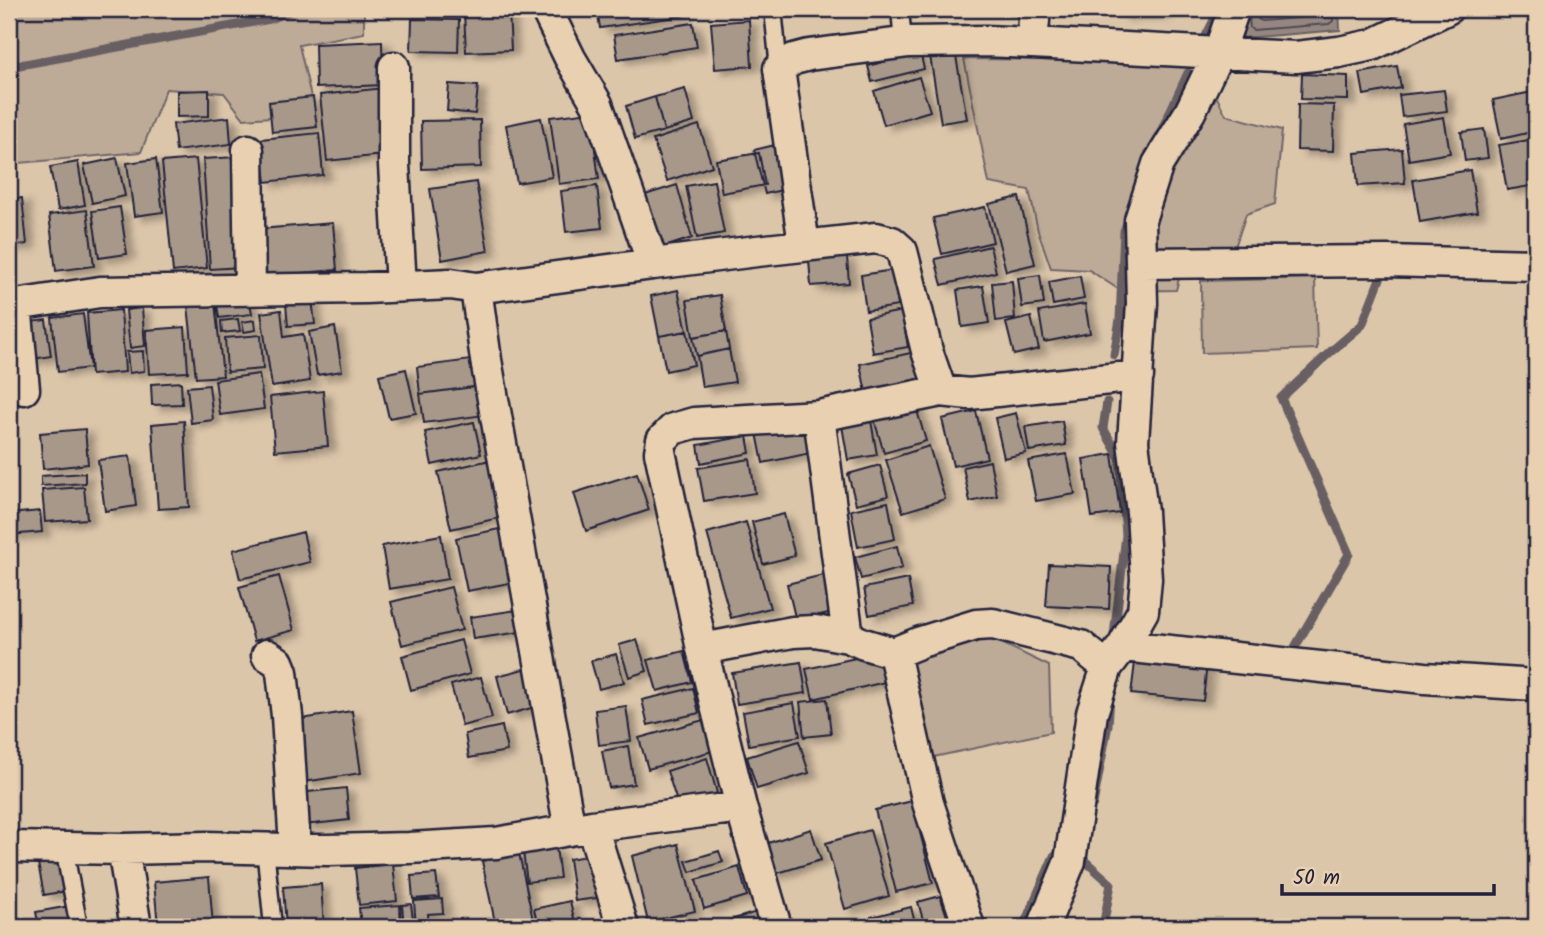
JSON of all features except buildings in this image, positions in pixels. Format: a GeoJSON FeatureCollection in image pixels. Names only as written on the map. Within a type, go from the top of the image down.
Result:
{"type":"FeatureCollection","features":[{"type":"Feature","properties":{"kind":"street"},"geometry":{"type":"LineString","coordinates":[[550,9],[550,15],[570,58],[597,104],[653,264]]}},
{"type":"Feature","properties":{"kind":"street"},"geometry":{"type":"LineString","coordinates":[[1032,43],[1035,9]]}},
{"type":"Feature","properties":{"kind":"street"},"geometry":{"type":"LineString","coordinates":[[1043,927],[1070,861],[1092,713],[1115,656],[1143,611],[1146,579],[1142,512],[1133,442],[1142,303],[1140,220],[1158,164],[1190,112],[1219,52],[1234,9]]}},
{"type":"Feature","properties":{"kind":"street"},"geometry":{"type":"LineString","coordinates":[[804,246],[779,69],[794,59],[903,43],[985,41],[1296,57],[1339,52],[1381,42],[1398,31],[1447,9]]}},
{"type":"Feature","properties":{"kind":"street"},"geometry":{"type":"LineString","coordinates":[[394,67],[394,165],[401,286]]}},
{"type":"Feature","properties":{"kind":"street"},"geometry":{"type":"LineString","coordinates":[[247,150],[250,289]]}},
{"type":"Feature","properties":{"kind":"street"},"geometry":{"type":"LineString","coordinates":[[23,390],[13,306],[100,292],[451,284],[476,288],[876,238],[892,242],[902,251],[927,351],[942,391]]}},
{"type":"Feature","properties":{"kind":"street"},"geometry":{"type":"LineString","coordinates":[[1141,263],[1387,261],[1536,265]]}},
{"type":"Feature","properties":{"kind":"street"},"geometry":{"type":"LineString","coordinates":[[476,288],[486,360],[581,828],[623,927]]}},
{"type":"Feature","properties":{"kind":"street"},"geometry":{"type":"LineString","coordinates":[[776,927],[741,807],[702,649],[660,452],[662,440],[673,429],[694,423],[819,416],[942,391],[969,394],[1138,376]]}},
{"type":"Feature","properties":{"kind":"street"},"geometry":{"type":"LineString","coordinates":[[819,416],[848,637]]}},
{"type":"Feature","properties":{"kind":"street"},"geometry":{"type":"LineString","coordinates":[[702,649],[793,632],[815,631],[848,637],[894,653],[976,625],[993,624],[1115,656],[1536,685]]}},
{"type":"Feature","properties":{"kind":"street"},"geometry":{"type":"LineString","coordinates":[[894,653],[928,803],[969,927]]}},
{"type":"Feature","properties":{"kind":"street"},"geometry":{"type":"LineString","coordinates":[[267,655],[278,663],[282,672],[295,848]]}},
{"type":"Feature","properties":{"kind":"street"},"geometry":{"type":"LineString","coordinates":[[9,847],[409,849],[496,843],[581,828],[741,807]]}},
{"type":"Feature","properties":{"kind":"street"},"geometry":{"type":"LineString","coordinates":[[123,849],[136,927]]}},
{"type":"Feature","properties":{"kind":"lane"},"geometry":{"type":"LineString","coordinates":[[773,9],[779,69]]}},
{"type":"Feature","properties":{"kind":"lane"},"geometry":{"type":"LineString","coordinates":[[900,9],[903,43]]}},
{"type":"Feature","properties":{"kind":"lane"},"geometry":{"type":"LineString","coordinates":[[265,847],[273,927]]}},
{"type":"Feature","properties":{"kind":"lane"},"geometry":{"type":"LineString","coordinates":[[64,848],[79,927]]}},
{"type":"Feature","properties":{"kind":"shaded area"},"geometry":{"type":"Polygon","coordinates":[[[9,9],[364,9],[364,33],[299,45],[315,114],[244,119],[224,93],[166,89],[141,152],[9,164],[9,9]]]}},
{"type":"Feature","properties":{"kind":"shaded area"},"geometry":{"type":"Polygon","coordinates":[[[964,59],[1198,61],[1226,115],[1282,130],[1275,204],[1246,214],[1236,244],[1180,275],[1176,290],[1121,291],[1089,270],[1051,268],[1038,231],[1029,190],[989,183],[964,59]]]}},
{"type":"Feature","properties":{"kind":"shaded area"},"geometry":{"type":"Polygon","coordinates":[[[1315,278],[1317,349],[1202,353],[1201,281],[1315,278]]]}},
{"type":"Feature","properties":{"kind":"shaded area"},"geometry":{"type":"Polygon","coordinates":[[[987,636],[1049,666],[1051,732],[929,758],[908,657],[987,636]]]}},
{"type":"Feature","properties":{"kind":"water"},"geometry":{"type":"Polygon","coordinates":[[[1339,9],[1340,30],[1243,38],[1241,10],[1339,9]]]}},
{"type":"Feature","properties":{"kind":"waterway"},"geometry":{"type":"LineString","coordinates":[[9,67],[270,19],[294,9]]}},
{"type":"Feature","properties":{"kind":"waterway"},"geometry":{"type":"LineString","coordinates":[[1203,42],[1219,10]]}},
{"type":"Feature","properties":{"kind":"waterway"},"geometry":{"type":"LineString","coordinates":[[1158,138],[1188,73]]}},
{"type":"Feature","properties":{"kind":"waterway"},"geometry":{"type":"LineString","coordinates":[[1114,355],[1120,319],[1124,231],[1129,217]]}},
{"type":"Feature","properties":{"kind":"waterway"},"geometry":{"type":"LineString","coordinates":[[1291,654],[1349,554],[1281,398],[1362,325],[1383,271],[1388,271]]}},
{"type":"Feature","properties":{"kind":"waterway"},"geometry":{"type":"LineString","coordinates":[[1107,402],[1103,428],[1120,458],[1126,535],[1114,635]]}},
{"type":"Feature","properties":{"kind":"waterway"},"geometry":{"type":"LineString","coordinates":[[1093,804],[1108,725],[1110,697]]}},
{"type":"Feature","properties":{"kind":"waterway"},"geometry":{"type":"LineString","coordinates":[[1084,852],[1083,859],[1111,884],[1103,927]]}},
{"type":"Feature","properties":{"kind":"waterway"},"geometry":{"type":"LineString","coordinates":[[1023,927],[1054,856]]}}]}
